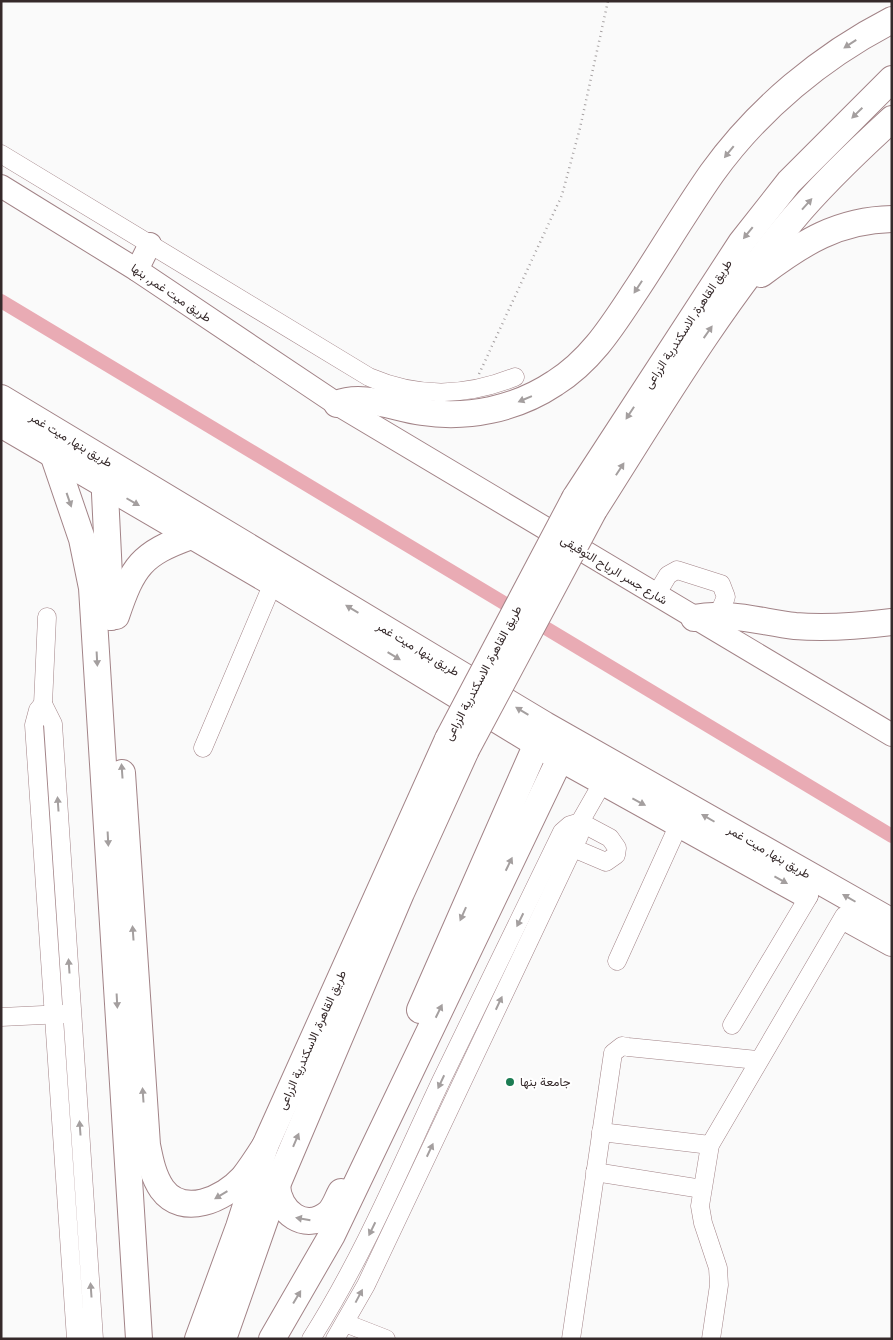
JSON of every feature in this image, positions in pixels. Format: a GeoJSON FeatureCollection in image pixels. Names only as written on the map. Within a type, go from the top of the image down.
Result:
{"type":"FeatureCollection","features":[{"type":"Feature","properties":{"kind":"highway"},"geometry":{"type":"LineString","coordinates":[[337,404],[360,399],[420,412],[471,413],[521,400],[555,384],[584,360],[603,339],[713,173],[754,123],[784,94],[827,60],[892,20]]}},
{"type":"Feature","properties":{"kind":"highway","name":"طريق القاهرة, الاسكندرية الزراعى"},"geometry":{"type":"LineString","coordinates":[[198,1339],[239,1227],[265,1146],[457,745],[584,504],[741,242],[789,182],[892,79]]}},
{"type":"Feature","properties":{"kind":"highway","name":"طريق القاهرة, الاسكندرية الزراعى"},"geometry":{"type":"LineString","coordinates":[[584,504],[733,296],[794,218],[828,181],[892,119]]}},
{"type":"Feature","properties":{"kind":"highway"},"geometry":{"type":"LineString","coordinates":[[733,296],[796,247],[813,238],[849,225],[892,219]]}},
{"type":"Feature","properties":{"kind":"highway","name":"طريق بنها, ميت غمر"},"geometry":{"type":"LineString","coordinates":[[1,398],[105,486],[273,583],[500,721],[541,735]]}},
{"type":"Feature","properties":{"kind":"highway","name":"طريق بنها, ميت غمر"},"geometry":{"type":"LineString","coordinates":[[1,424],[103,459],[541,735],[608,773],[892,922]]}},
{"type":"Feature","properties":{"kind":"highway"},"geometry":{"type":"LineString","coordinates":[[57,444],[82,539],[92,588],[138,1339]]}},
{"type":"Feature","properties":{"kind":"highway"},"geometry":{"type":"LineString","coordinates":[[103,459],[112,629],[147,1145],[150,1165],[162,1190],[176,1199],[190,1204],[202,1203],[226,1193],[242,1178],[265,1146]]}},
{"type":"Feature","properties":{"kind":"highway"},"geometry":{"type":"LineString","coordinates":[[112,629],[125,588],[141,563],[165,545],[192,536]]}},
{"type":"Feature","properties":{"kind":"highway"},"geometry":{"type":"LineString","coordinates":[[708,621],[822,627],[892,622]]}},
{"type":"Feature","properties":{"kind":"highway"},"geometry":{"type":"LineString","coordinates":[[500,721],[508,732],[517,751],[521,772],[520,786]]}},
{"type":"Feature","properties":{"kind":"highway"},"geometry":{"type":"LineString","coordinates":[[277,1185],[281,1203],[294,1217],[312,1220],[321,1217],[335,1205],[541,735]]}},
{"type":"Feature","properties":{"kind":"highway","name":"طريق القاهرة, الاسكندرية الزراعى"},"geometry":{"type":"LineString","coordinates":[[223,1339],[277,1185],[402,893],[457,745]]}},
{"type":"Feature","properties":{"kind":"highway"},"geometry":{"type":"LineString","coordinates":[[272,1339],[332,1235],[565,749]]}},
{"type":"Feature","properties":{"kind":"highway","name":"طريق بنها, ميت غمر"},"geometry":{"type":"LineString","coordinates":[[608,773],[679,824],[892,943]]}},
{"type":"Feature","properties":{"kind":"main road","name":"طريق ميت غمر, بنها"},"geometry":{"type":"LineString","coordinates":[[1,186],[137,270],[337,404]]}},
{"type":"Feature","properties":{"kind":"main road"},"geometry":{"type":"LineString","coordinates":[[137,270],[150,244]]}},
{"type":"Feature","properties":{"kind":"main road","name":"شارع جسر الرياح التوفيقى"},"geometry":{"type":"LineString","coordinates":[[337,404],[656,595],[708,621],[892,735]]}},
{"type":"Feature","properties":{"kind":"street"},"geometry":{"type":"LineString","coordinates":[[1,154],[368,377],[397,388],[426,393],[471,391],[515,377]]}},
{"type":"Feature","properties":{"kind":"street"},"geometry":{"type":"LineString","coordinates":[[656,595],[670,572],[681,570],[723,587],[726,597],[708,621]]}},
{"type":"Feature","properties":{"kind":"street"},"geometry":{"type":"LineString","coordinates":[[203,748],[273,583]]}},
{"type":"Feature","properties":{"kind":"street"},"geometry":{"type":"LineString","coordinates":[[47,617],[43,704],[53,724],[94,1339]]}},
{"type":"Feature","properties":{"kind":"street"},"geometry":{"type":"LineString","coordinates":[[43,704],[38,710],[34,725],[76,1339]]}},
{"type":"Feature","properties":{"kind":"street"},"geometry":{"type":"LineString","coordinates":[[335,1339],[366,1285],[579,836],[580,822],[608,773]]}},
{"type":"Feature","properties":{"kind":"street"},"geometry":{"type":"LineString","coordinates":[[311,1339],[366,1244],[441,1081],[562,832],[570,825],[580,822],[615,842],[616,855],[606,862],[573,848]]}},
{"type":"Feature","properties":{"kind":"street"},"geometry":{"type":"LineString","coordinates":[[617,961],[679,824]]}},
{"type":"Feature","properties":{"kind":"street"},"geometry":{"type":"LineString","coordinates":[[732,1025],[809,896]]}},
{"type":"Feature","properties":{"kind":"street"},"geometry":{"type":"LineString","coordinates":[[711,1339],[720,1285],[700,1206],[710,1145],[757,1060],[844,916]]}},
{"type":"Feature","properties":{"kind":"street"},"geometry":{"type":"LineString","coordinates":[[1,1017],[72,1013]]}},
{"type":"Feature","properties":{"kind":"street"},"geometry":{"type":"LineString","coordinates":[[570,1339],[613,1053],[622,1046],[757,1060]]}},
{"type":"Feature","properties":{"kind":"street"},"geometry":{"type":"LineString","coordinates":[[601,1132],[710,1145]]}},
{"type":"Feature","properties":{"kind":"street"},"geometry":{"type":"LineString","coordinates":[[595,1172],[702,1189]]}},
{"type":"Feature","properties":{"kind":"street"},"geometry":{"type":"LineString","coordinates":[[345,1323],[386,1339]]}},
{"type":"Feature","properties":{"kind":"path"},"geometry":{"type":"LineString","coordinates":[[471,391],[562,196],[580,128],[608,1]]}},
{"type":"Feature","properties":{"kind":"waterway"},"geometry":{"type":"LineString","coordinates":[[1,301],[892,836]]}},
{"type":"Feature","properties":{"kind":"place","name":"جامعة بنها"},"geometry":{"type":"Point","coordinates":[510,1082]}}]}
